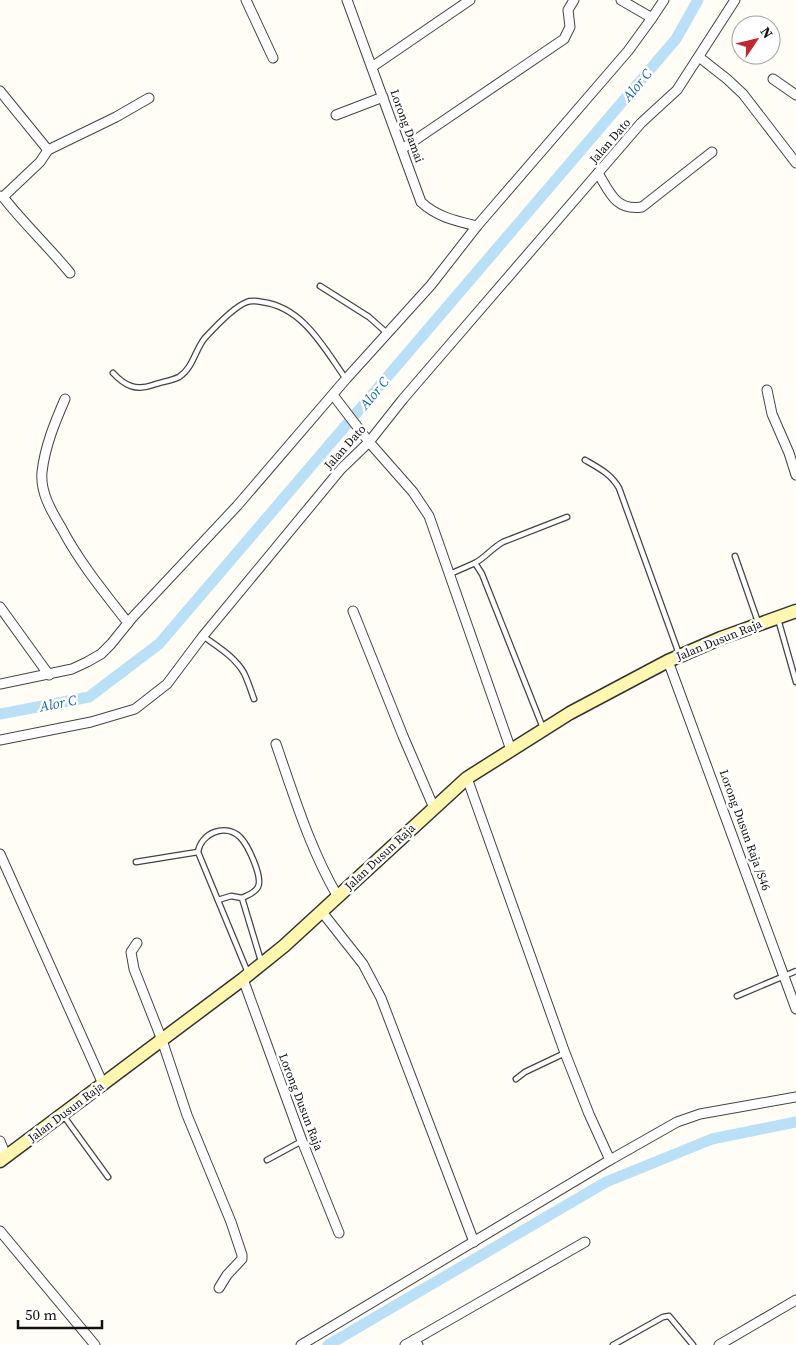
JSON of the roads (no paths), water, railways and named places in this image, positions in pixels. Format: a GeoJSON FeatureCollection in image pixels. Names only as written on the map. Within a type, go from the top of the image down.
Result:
{"type":"FeatureCollection","features":[{"type":"Feature","properties":{"kind":"main road","name":"Jalan Dusun Raja"},"geometry":{"type":"LineString","coordinates":[[3,1159],[262,964],[322,912],[467,778],[570,714],[674,658],[777,617],[796,612]]}},
{"type":"Feature","properties":{"kind":"street"},"geometry":{"type":"LineString","coordinates":[[246,0],[273,58]]}},
{"type":"Feature","properties":{"kind":"street","name":"Lorong Damai"},"geometry":{"type":"LineString","coordinates":[[347,0],[421,202],[430,211],[445,218],[478,226]]}},
{"type":"Feature","properties":{"kind":"street"},"geometry":{"type":"LineString","coordinates":[[372,66],[470,0]]}},
{"type":"Feature","properties":{"kind":"street"},"geometry":{"type":"LineString","coordinates":[[402,149],[564,39],[570,27],[568,10],[574,0]]}},
{"type":"Feature","properties":{"kind":"street"},"geometry":{"type":"LineString","coordinates":[[621,0],[652,18]]}},
{"type":"Feature","properties":{"kind":"street"},"geometry":{"type":"LineString","coordinates":[[0,684],[72,669],[101,654],[335,397],[346,379],[431,284],[478,226],[628,51],[664,0]]}},
{"type":"Feature","properties":{"kind":"street","name":"Jalan Dato"},"geometry":{"type":"LineString","coordinates":[[0,740],[91,722],[135,709],[167,684],[203,636],[341,469],[641,123],[677,90],[736,0]]}},
{"type":"Feature","properties":{"kind":"street"},"geometry":{"type":"LineString","coordinates":[[699,57],[727,78],[744,94],[796,163]]}},
{"type":"Feature","properties":{"kind":"street"},"geometry":{"type":"LineString","coordinates":[[772,79],[796,95]]}},
{"type":"Feature","properties":{"kind":"street"},"geometry":{"type":"LineString","coordinates":[[0,91],[48,150]]}},
{"type":"Feature","properties":{"kind":"street"},"geometry":{"type":"LineString","coordinates":[[336,115],[383,97]]}},
{"type":"Feature","properties":{"kind":"street"},"geometry":{"type":"LineString","coordinates":[[70,273],[54,253],[19,219],[1,197],[40,162],[48,150],[116,117],[149,98]]}},
{"type":"Feature","properties":{"kind":"street"},"geometry":{"type":"LineString","coordinates":[[598,173],[612,196],[623,206],[637,208],[642,207],[712,152]]}},
{"type":"Feature","properties":{"kind":"street"},"geometry":{"type":"LineString","coordinates":[[767,390],[772,414],[789,453],[796,475]]}},
{"type":"Feature","properties":{"kind":"street"},"geometry":{"type":"LineString","coordinates":[[335,397],[368,440],[413,492],[429,516],[511,750]]}},
{"type":"Feature","properties":{"kind":"street"},"geometry":{"type":"LineString","coordinates":[[65,399],[46,451],[42,474],[45,494],[51,513],[72,548],[128,623]]}},
{"type":"Feature","properties":{"kind":"street"},"geometry":{"type":"LineString","coordinates":[[0,607],[49,675]]}},
{"type":"Feature","properties":{"kind":"street"},"geometry":{"type":"LineString","coordinates":[[353,611],[434,808]]}},
{"type":"Feature","properties":{"kind":"street","name":"Lorong Dusun Raja /S46"},"geometry":{"type":"LineString","coordinates":[[674,658],[796,1009]]}},
{"type":"Feature","properties":{"kind":"street"},"geometry":{"type":"LineString","coordinates":[[276,744],[300,817],[317,860],[338,897]]}},
{"type":"Feature","properties":{"kind":"street"},"geometry":{"type":"LineString","coordinates":[[467,778],[565,1053],[589,1114],[610,1160]]}},
{"type":"Feature","properties":{"kind":"street"},"geometry":{"type":"LineString","coordinates":[[0,854],[103,1084]]}},
{"type":"Feature","properties":{"kind":"street"},"geometry":{"type":"LineString","coordinates":[[322,912],[363,964],[381,998],[474,1242]]}},
{"type":"Feature","properties":{"kind":"street"},"geometry":{"type":"LineString","coordinates":[[137,943],[131,952],[134,969],[162,1040],[187,1116],[231,1222],[242,1255],[242,1259],[227,1275],[220,1288]]}},
{"type":"Feature","properties":{"kind":"street","name":"Lorong Dusun Raja"},"geometry":{"type":"LineString","coordinates":[[246,977],[302,1141],[339,1233]]}},
{"type":"Feature","properties":{"kind":"street"},"geometry":{"type":"LineString","coordinates":[[301,1345],[677,1122],[700,1114],[796,1097]]}},
{"type":"Feature","properties":{"kind":"street"},"geometry":{"type":"LineString","coordinates":[[0,1141],[3,1159]]}},
{"type":"Feature","properties":{"kind":"street"},"geometry":{"type":"LineString","coordinates":[[0,1231],[95,1345]]}},
{"type":"Feature","properties":{"kind":"street"},"geometry":{"type":"LineString","coordinates":[[405,1345],[416,1342],[585,1242]]}},
{"type":"Feature","properties":{"kind":"street"},"geometry":{"type":"LineString","coordinates":[[719,1345],[796,1300]]}},
{"type":"Feature","properties":{"kind":"lane"},"geometry":{"type":"LineString","coordinates":[[320,286],[368,317],[388,334]]}},
{"type":"Feature","properties":{"kind":"lane"},"geometry":{"type":"LineString","coordinates":[[113,373],[122,382],[141,389],[180,376],[189,366],[204,340],[238,306],[249,300],[274,304],[292,313],[320,341],[346,379]]}},
{"type":"Feature","properties":{"kind":"lane"},"geometry":{"type":"LineString","coordinates":[[585,460],[607,473],[619,488],[674,658]]}},
{"type":"Feature","properties":{"kind":"lane"},"geometry":{"type":"LineString","coordinates":[[448,574],[485,558],[503,542],[567,518]]}},
{"type":"Feature","properties":{"kind":"lane"},"geometry":{"type":"LineString","coordinates":[[735,556],[759,624]]}},
{"type":"Feature","properties":{"kind":"lane"},"geometry":{"type":"LineString","coordinates":[[475,562],[482,574],[544,730]]}},
{"type":"Feature","properties":{"kind":"lane"},"geometry":{"type":"LineString","coordinates":[[777,617],[796,682]]}},
{"type":"Feature","properties":{"kind":"lane"},"geometry":{"type":"LineString","coordinates":[[203,636],[228,655],[245,674],[254,700]]}},
{"type":"Feature","properties":{"kind":"lane"},"geometry":{"type":"LineString","coordinates":[[218,900],[231,896],[242,898],[256,890],[259,883],[254,863],[240,837],[230,832],[214,831],[202,840],[198,852],[246,977]]}},
{"type":"Feature","properties":{"kind":"lane"},"geometry":{"type":"LineString","coordinates":[[136,862],[198,852]]}},
{"type":"Feature","properties":{"kind":"lane"},"geometry":{"type":"LineString","coordinates":[[242,898],[262,964]]}},
{"type":"Feature","properties":{"kind":"lane"},"geometry":{"type":"LineString","coordinates":[[737,996],[796,971]]}},
{"type":"Feature","properties":{"kind":"lane"},"geometry":{"type":"LineString","coordinates":[[516,1079],[565,1053]]}},
{"type":"Feature","properties":{"kind":"lane"},"geometry":{"type":"LineString","coordinates":[[63,1114],[108,1177]]}},
{"type":"Feature","properties":{"kind":"lane"},"geometry":{"type":"LineString","coordinates":[[267,1160],[302,1141]]}},
{"type":"Feature","properties":{"kind":"lane"},"geometry":{"type":"LineString","coordinates":[[613,1345],[663,1316],[669,1316],[692,1345]]}},
{"type":"Feature","properties":{"kind":"waterway","name":"Alor C"},"geometry":{"type":"LineString","coordinates":[[0,714],[89,697],[159,644],[676,39],[698,0]]}},
{"type":"Feature","properties":{"kind":"waterway"},"geometry":{"type":"LineString","coordinates":[[328,1345],[606,1182],[712,1139],[796,1122]]}}]}
